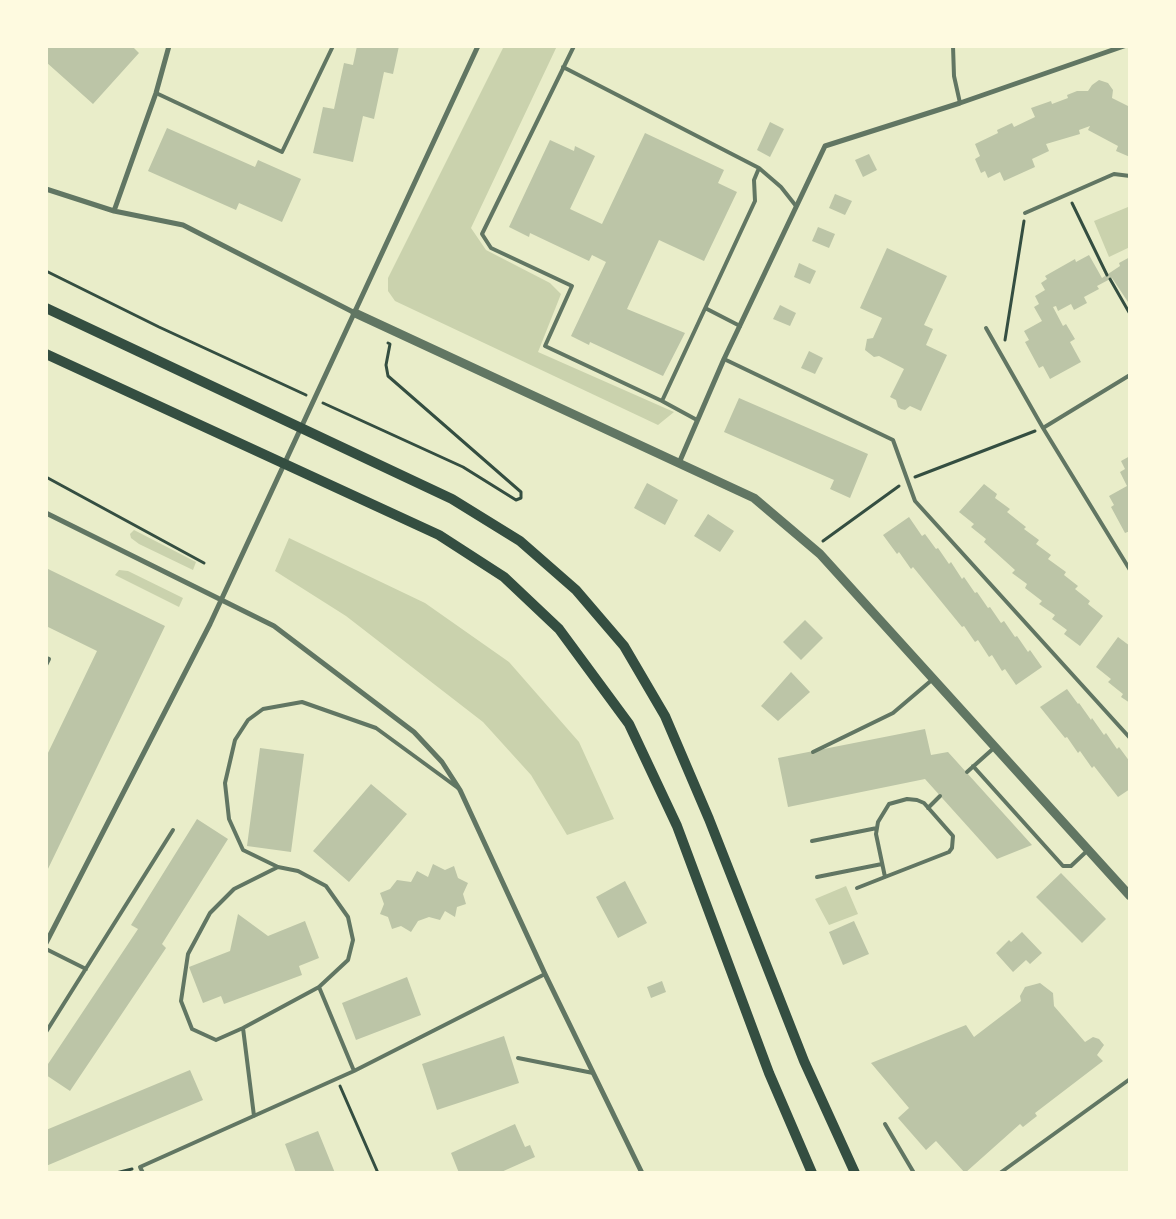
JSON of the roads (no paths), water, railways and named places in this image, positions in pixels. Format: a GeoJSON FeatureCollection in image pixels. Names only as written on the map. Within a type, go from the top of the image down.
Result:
{"type":"FeatureCollection","features":[{"type":"Feature","properties":{"kind":"main road"},"geometry":{"type":"LineString","coordinates":[[46,308],[452,499],[520,541],[576,590],[624,646],[665,716],[709,819],[804,1061],[855,1173]]}},
{"type":"Feature","properties":{"kind":"main road"},"geometry":{"type":"LineString","coordinates":[[46,354],[439,535],[504,577],[559,629],[629,724],[677,826],[768,1073],[812,1173]]}},
{"type":"Feature","properties":{"kind":"street"},"geometry":{"type":"LineString","coordinates":[[114,211],[156,93],[170,46]]}},
{"type":"Feature","properties":{"kind":"street"},"geometry":{"type":"LineString","coordinates":[[46,943],[221,599],[478,46]]}},
{"type":"Feature","properties":{"kind":"street"},"geometry":{"type":"LineString","coordinates":[[679,462],[724,359],[825,146],[960,103],[1124,46]]}},
{"type":"Feature","properties":{"kind":"street"},"geometry":{"type":"LineString","coordinates":[[46,189],[114,211],[183,225],[355,312],[754,498],[813,548],[1130,896]]}},
{"type":"Feature","properties":{"kind":"street"},"geometry":{"type":"LineString","coordinates":[[46,513],[274,626],[414,732],[442,762],[460,790],[545,974],[642,1173]]}},
{"type":"Feature","properties":{"kind":"lane"},"geometry":{"type":"LineString","coordinates":[[156,93],[282,152],[333,46]]}},
{"type":"Feature","properties":{"kind":"lane"},"geometry":{"type":"LineString","coordinates":[[574,46],[482,234],[491,248],[572,286],[545,346],[662,401],[697,420]]}},
{"type":"Feature","properties":{"kind":"lane"},"geometry":{"type":"LineString","coordinates":[[953,46],[954,76],[960,103]]}},
{"type":"Feature","properties":{"kind":"lane"},"geometry":{"type":"LineString","coordinates":[[563,68],[759,168],[781,187],[796,206]]}},
{"type":"Feature","properties":{"kind":"lane"},"geometry":{"type":"LineString","coordinates":[[662,401],[755,201],[754,180],[759,168]]}},
{"type":"Feature","properties":{"kind":"lane"},"geometry":{"type":"LineString","coordinates":[[1025,212],[1114,174],[1130,176]]}},
{"type":"Feature","properties":{"kind":"lane"},"geometry":{"type":"LineString","coordinates":[[706,309],[740,326]]}},
{"type":"Feature","properties":{"kind":"lane"},"geometry":{"type":"LineString","coordinates":[[986,328],[1043,428],[1130,570]]}},
{"type":"Feature","properties":{"kind":"lane"},"geometry":{"type":"LineString","coordinates":[[724,359],[893,440],[916,501],[1130,738]]}},
{"type":"Feature","properties":{"kind":"lane"},"geometry":{"type":"LineString","coordinates":[[1043,428],[1130,375]]}},
{"type":"Feature","properties":{"kind":"lane"},"geometry":{"type":"LineString","coordinates":[[46,658],[49,659],[46,665]]}},
{"type":"Feature","properties":{"kind":"lane"},"geometry":{"type":"LineString","coordinates":[[813,752],[892,713],[933,679]]}},
{"type":"Feature","properties":{"kind":"lane"},"geometry":{"type":"LineString","coordinates":[[278,867],[234,889],[210,913],[188,954],[181,1001],[192,1030],[216,1040],[243,1028],[319,987],[348,960],[353,940],[348,917],[326,886],[298,871],[278,867],[243,850],[229,819],[225,782],[235,740],[248,720],[264,709],[302,702],[376,728],[460,790]]}},
{"type":"Feature","properties":{"kind":"lane"},"geometry":{"type":"LineString","coordinates":[[966,772],[995,747]]}},
{"type":"Feature","properties":{"kind":"lane"},"geometry":{"type":"LineString","coordinates":[[973,766],[1063,866],[1071,866],[1088,850]]}},
{"type":"Feature","properties":{"kind":"lane"},"geometry":{"type":"LineString","coordinates":[[928,808],[940,796]]}},
{"type":"Feature","properties":{"kind":"lane"},"geometry":{"type":"LineString","coordinates":[[857,888],[885,878],[949,852],[952,848],[953,836],[920,801],[912,799],[892,802],[886,807],[877,828],[885,878]]}},
{"type":"Feature","properties":{"kind":"lane"},"geometry":{"type":"LineString","coordinates":[[812,841],[877,828]]}},
{"type":"Feature","properties":{"kind":"lane"},"geometry":{"type":"LineString","coordinates":[[46,1032],[173,830]]}},
{"type":"Feature","properties":{"kind":"lane"},"geometry":{"type":"LineString","coordinates":[[818,877],[882,864]]}},
{"type":"Feature","properties":{"kind":"lane"},"geometry":{"type":"LineString","coordinates":[[46,949],[86,969]]}},
{"type":"Feature","properties":{"kind":"lane"},"geometry":{"type":"LineString","coordinates":[[143,1173],[140,1167],[354,1071],[545,974]]}},
{"type":"Feature","properties":{"kind":"lane"},"geometry":{"type":"LineString","coordinates":[[319,987],[354,1071]]}},
{"type":"Feature","properties":{"kind":"lane"},"geometry":{"type":"LineString","coordinates":[[243,1028],[254,1116]]}},
{"type":"Feature","properties":{"kind":"lane"},"geometry":{"type":"LineString","coordinates":[[518,1058],[594,1073]]}},
{"type":"Feature","properties":{"kind":"lane"},"geometry":{"type":"LineString","coordinates":[[1000,1173],[1130,1079]]}},
{"type":"Feature","properties":{"kind":"lane"},"geometry":{"type":"LineString","coordinates":[[885,1124],[914,1173]]}}]}
